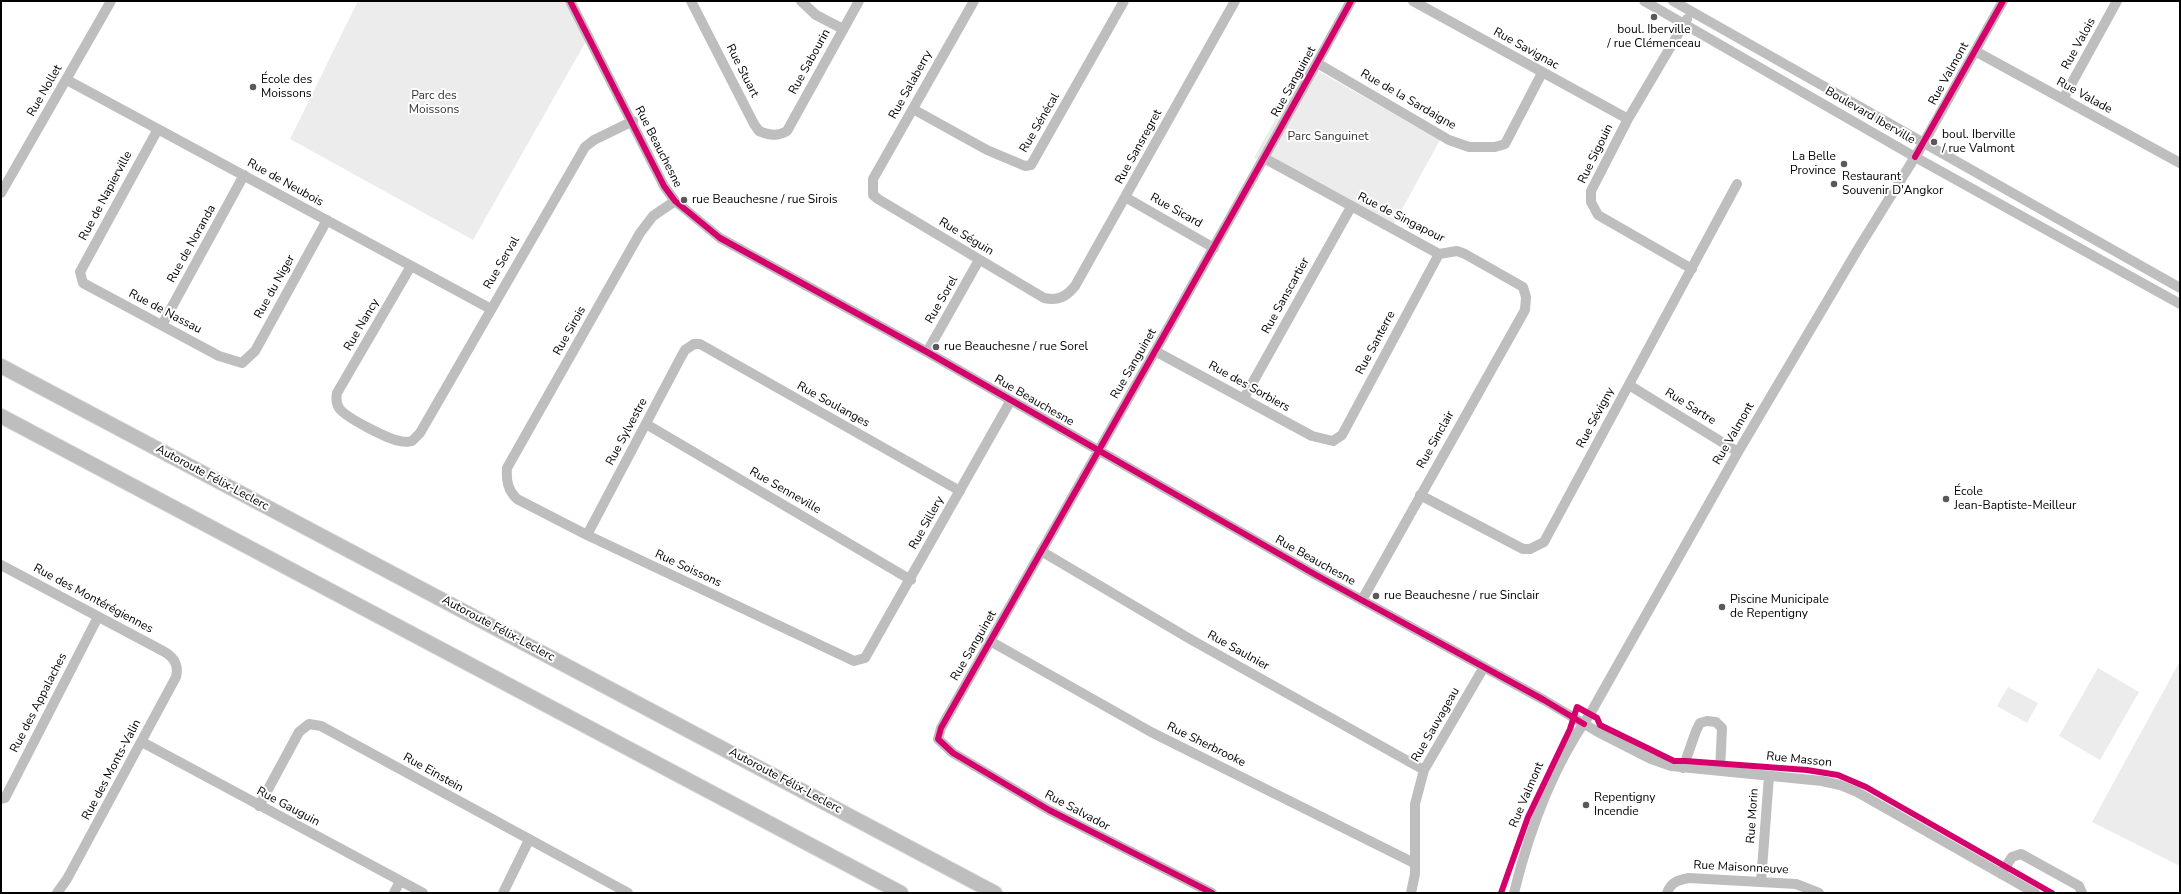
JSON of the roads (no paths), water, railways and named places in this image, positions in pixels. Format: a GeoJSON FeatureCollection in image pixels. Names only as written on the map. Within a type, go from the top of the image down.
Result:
{"type":"FeatureCollection","features":[{"type":"Feature","properties":{"kind":"highway","name":"Autoroute Félix-Leclerc"},"geometry":{"type":"LineString","coordinates":[[1,366],[995,893]]}},
{"type":"Feature","properties":{"kind":"highway"},"geometry":{"type":"LineString","coordinates":[[1,416],[901,893]]}},
{"type":"Feature","properties":{"kind":"street","name":"Rue Nollet"},"geometry":{"type":"LineString","coordinates":[[1,193],[111,1]]}},
{"type":"Feature","properties":{"kind":"street","name":"Rue Beauchesne"},"geometry":{"type":"LineString","coordinates":[[570,1],[633,121],[664,186],[675,201],[720,238],[927,352],[1097,451],[1584,724]]}},
{"type":"Feature","properties":{"kind":"street","name":"Rue Stuart"},"geometry":{"type":"LineString","coordinates":[[691,1],[759,131],[767,134],[782,134]]}},
{"type":"Feature","properties":{"kind":"street"},"geometry":{"type":"LineString","coordinates":[[801,1],[816,15],[843,29]]}},
{"type":"Feature","properties":{"kind":"street","name":"Rue Sabourin"},"geometry":{"type":"LineString","coordinates":[[782,134],[786,131],[859,1]]}},
{"type":"Feature","properties":{"kind":"street","name":"Rue Salaberry"},"geometry":{"type":"LineString","coordinates":[[872,183],[974,1]]}},
{"type":"Feature","properties":{"kind":"street","name":"Rue Sénécal"},"geometry":{"type":"LineString","coordinates":[[914,108],[987,150],[1024,166],[1031,165],[1124,1]]}},
{"type":"Feature","properties":{"kind":"street","name":"Rue Sansregret"},"geometry":{"type":"LineString","coordinates":[[1058,299],[1068,294],[1075,286],[1235,1]]}},
{"type":"Feature","properties":{"kind":"street","name":"Rue Sanguinet"},"geometry":{"type":"LineString","coordinates":[[938,739],[941,728],[1097,451],[1214,248],[1351,1]]}},
{"type":"Feature","properties":{"kind":"street","name":"Rue Savignac"},"geometry":{"type":"LineString","coordinates":[[1413,1],[1542,74],[1628,119]]}},
{"type":"Feature","properties":{"kind":"street","name":"Boulevard Iberville"},"geometry":{"type":"LineString","coordinates":[[1673,1],[1923,144],[2180,288]]}},
{"type":"Feature","properties":{"kind":"street","name":"Rue Valmont"},"geometry":{"type":"LineString","coordinates":[[1514,893],[1540,810],[1561,764],[1691,539],[1738,452],[1858,249],[1923,144],[2003,1]]}},
{"type":"Feature","properties":{"kind":"street","name":"Rue Valois"},"geometry":{"type":"LineString","coordinates":[[2063,99],[2117,1]]}},
{"type":"Feature","properties":{"kind":"street","name":"Boulevard Iberville"},"geometry":{"type":"LineString","coordinates":[[1647,2],[1684,25],[1915,157],[2180,304]]}},
{"type":"Feature","properties":{"kind":"street","name":"Rue Sigouin"},"geometry":{"type":"LineString","coordinates":[[1692,12],[1628,119],[1591,191],[1592,202],[1598,215],[1692,269]]}},
{"type":"Feature","properties":{"kind":"street","name":"Rue Valade"},"geometry":{"type":"LineString","coordinates":[[1975,51],[2180,163]]}},
{"type":"Feature","properties":{"kind":"street","name":"Rue de la Sardaigne"},"geometry":{"type":"LineString","coordinates":[[1317,63],[1429,130],[1469,147],[1495,147],[1505,144],[1542,74]]}},
{"type":"Feature","properties":{"kind":"street","name":"Rue de Neubois"},"geometry":{"type":"LineString","coordinates":[[67,80],[491,309]]}},
{"type":"Feature","properties":{"kind":"street","name":"Rue Serval"},"geometry":{"type":"LineString","coordinates":[[416,439],[585,147],[594,140],[633,121]]}},
{"type":"Feature","properties":{"kind":"street","name":"Rue de Napierville"},"geometry":{"type":"LineString","coordinates":[[81,277],[80,272],[158,128]]}},
{"type":"Feature","properties":{"kind":"street","name":"Rue de Singapour"},"geometry":{"type":"LineString","coordinates":[[1264,158],[1439,254],[1457,251],[1465,254],[1523,287],[1526,292]]}},
{"type":"Feature","properties":{"kind":"street","name":"Rue de Noranda"},"geometry":{"type":"LineString","coordinates":[[162,325],[244,175]]}},
{"type":"Feature","properties":{"kind":"street","name":"Rue Séguin"},"geometry":{"type":"LineString","coordinates":[[872,183],[874,195],[878,199],[1044,298],[1058,299]]}},
{"type":"Feature","properties":{"kind":"street","name":"Rue Sévigny"},"geometry":{"type":"LineString","coordinates":[[1420,495],[1523,549],[1530,549],[1544,542],[1737,184]]}},
{"type":"Feature","properties":{"kind":"street","name":"Rue Sicard"},"geometry":{"type":"LineString","coordinates":[[1125,198],[1214,248]]}},
{"type":"Feature","properties":{"kind":"street","name":"Rue Sirois"},"geometry":{"type":"LineString","coordinates":[[508,486],[507,468],[636,238],[653,216],[675,201]]}},
{"type":"Feature","properties":{"kind":"street","name":"Rue Sanscartier"},"geometry":{"type":"LineString","coordinates":[[1244,398],[1351,207]]}},
{"type":"Feature","properties":{"kind":"street","name":"Rue du Niger"},"geometry":{"type":"LineString","coordinates":[[242,363],[255,351],[327,220]]}},
{"type":"Feature","properties":{"kind":"street"},"geometry":{"type":"LineString","coordinates":[[2085,250],[2092,238]]}},
{"type":"Feature","properties":{"kind":"street","name":"Rue Santerre"},"geometry":{"type":"LineString","coordinates":[[1333,441],[1342,435],[1439,254]]}},
{"type":"Feature","properties":{"kind":"street","name":"Rue Sorel"},"geometry":{"type":"LineString","coordinates":[[927,352],[979,260]]}},
{"type":"Feature","properties":{"kind":"street","name":"Rue Nancy"},"geometry":{"type":"LineString","coordinates":[[411,266],[337,393],[336,398],[340,409],[388,437],[406,442],[416,439]]}},
{"type":"Feature","properties":{"kind":"street","name":"Rue de Nassau"},"geometry":{"type":"LineString","coordinates":[[81,277],[83,283],[219,356],[242,363]]}},
{"type":"Feature","properties":{"kind":"street","name":"Rue Sinclair"},"geometry":{"type":"LineString","coordinates":[[1362,600],[1525,310],[1526,292]]}},
{"type":"Feature","properties":{"kind":"street","name":"Rue Sylvestre"},"geometry":{"type":"LineString","coordinates":[[587,535],[681,357],[685,350],[694,344]]}},
{"type":"Feature","properties":{"kind":"street","name":"Rue Soulanges"},"geometry":{"type":"LineString","coordinates":[[694,344],[700,344],[960,491]]}},
{"type":"Feature","properties":{"kind":"street","name":"Rue des Sorbiers"},"geometry":{"type":"LineString","coordinates":[[1155,351],[1312,436],[1333,441]]}},
{"type":"Feature","properties":{"kind":"street","name":"Rue Sartre"},"geometry":{"type":"LineString","coordinates":[[1629,385],[1738,452]]}},
{"type":"Feature","properties":{"kind":"street","name":"Rue Sillery"},"geometry":{"type":"LineString","coordinates":[[865,658],[911,580],[1011,400]]}},
{"type":"Feature","properties":{"kind":"street","name":"Rue Senneville"},"geometry":{"type":"LineString","coordinates":[[646,424],[911,580]]}},
{"type":"Feature","properties":{"kind":"street","name":"Rue Soissons"},"geometry":{"type":"LineString","coordinates":[[508,486],[510,493],[517,499],[587,535],[854,661],[865,658]]}},
{"type":"Feature","properties":{"kind":"street","name":"Rue Saulnier"},"geometry":{"type":"LineString","coordinates":[[1041,551],[1196,642],[1424,770]]}},
{"type":"Feature","properties":{"kind":"street","name":"Rue des Montérégiennes"},"geometry":{"type":"LineString","coordinates":[[1,565],[172,656]]}},
{"type":"Feature","properties":{"kind":"street","name":"Rue des Appalaches"},"geometry":{"type":"LineString","coordinates":[[1,799],[5,798],[98,617]]}},
{"type":"Feature","properties":{"kind":"street","name":"Rue Sherbrooke"},"geometry":{"type":"LineString","coordinates":[[990,641],[1152,732],[1414,863]]}},
{"type":"Feature","properties":{"kind":"street","name":"Rue des Monts-Valin"},"geometry":{"type":"LineString","coordinates":[[57,893],[67,879],[176,677],[178,669],[172,656]]}},
{"type":"Feature","properties":{"kind":"street","name":"Rue Sauvageau"},"geometry":{"type":"LineString","coordinates":[[1411,893],[1415,874],[1415,811],[1424,770],[1484,667]]}},
{"type":"Feature","properties":{"kind":"street"},"geometry":{"type":"LineString","coordinates":[[1683,768],[1696,730],[1700,723],[1707,721],[1716,722],[1722,728],[1720,771]]}},
{"type":"Feature","properties":{"kind":"street","name":"Rue Einstein"},"geometry":{"type":"LineString","coordinates":[[259,806],[299,732],[309,724],[321,726],[624,892]]}},
{"type":"Feature","properties":{"kind":"street","name":"Rue Masson"},"geometry":{"type":"LineString","coordinates":[[1584,724],[1651,759],[1683,768],[1822,781],[1840,785],[1925,829],[2035,893]]}},
{"type":"Feature","properties":{"kind":"street","name":"Rue Salvador"},"geometry":{"type":"LineString","coordinates":[[938,739],[953,753],[1050,810],[1212,893]]}},
{"type":"Feature","properties":{"kind":"street","name":"Rue Gauguin"},"geometry":{"type":"LineString","coordinates":[[142,742],[423,893]]}},
{"type":"Feature","properties":{"kind":"street","name":"Rue Morin"},"geometry":{"type":"LineString","coordinates":[[1761,882],[1769,776]]}},
{"type":"Feature","properties":{"kind":"street"},"geometry":{"type":"LineString","coordinates":[[503,893],[529,840]]}},
{"type":"Feature","properties":{"kind":"street"},"geometry":{"type":"LineString","coordinates":[[2001,874],[2012,857],[2021,854],[2079,886],[2082,893]]}},
{"type":"Feature","properties":{"kind":"street","name":"Rue Maisonneuve"},"geometry":{"type":"LineString","coordinates":[[1667,893],[1670,886],[1676,881],[1689,878],[1796,884],[1819,893]]}},
{"type":"Feature","properties":{"kind":"street"},"geometry":{"type":"LineString","coordinates":[[394,893],[400,881]]}},
{"type":"Feature","properties":{"kind":"place","name":"boul. Iberville / rue Clémenceau"},"geometry":{"type":"Point","coordinates":[1654,17]}},
{"type":"Feature","properties":{"kind":"place","name":"École des Moissons"},"geometry":{"type":"Point","coordinates":[253,87]}},
{"type":"Feature","properties":{"kind":"place","name":"boul. Iberville / rue Valmont"},"geometry":{"type":"Point","coordinates":[1934,142]}},
{"type":"Feature","properties":{"kind":"place","name":"La Belle Province"},"geometry":{"type":"Point","coordinates":[1844,164]}},
{"type":"Feature","properties":{"kind":"place","name":"Restaurant Souvenir D'Angkor"},"geometry":{"type":"Point","coordinates":[1834,184]}},
{"type":"Feature","properties":{"kind":"place","name":"rue Beauchesne / rue Sirois"},"geometry":{"type":"Point","coordinates":[684,200]}},
{"type":"Feature","properties":{"kind":"place","name":"rue Beauchesne / rue Sorel"},"geometry":{"type":"Point","coordinates":[936,347]}},
{"type":"Feature","properties":{"kind":"place","name":"École Jean-Baptiste-Meilleur"},"geometry":{"type":"Point","coordinates":[1946,499]}},
{"type":"Feature","properties":{"kind":"place","name":"rue Beauchesne / rue Sinclair"},"geometry":{"type":"Point","coordinates":[1376,596]}},
{"type":"Feature","properties":{"kind":"place","name":"Piscine Municipale de Repentigny"},"geometry":{"type":"Point","coordinates":[1722,607]}},
{"type":"Feature","properties":{"kind":"place","name":"Repentigny Incendie"},"geometry":{"type":"Point","coordinates":[1586,805]}},
{"type":"Feature","properties":{"kind":"park label","name":"Parc des Moissons"},"geometry":{"type":"Point","coordinates":[434,103]}},
{"type":"Feature","properties":{"kind":"park label","name":"Parc Sanguinet"},"geometry":{"type":"Point","coordinates":[1328,137]}}]}
